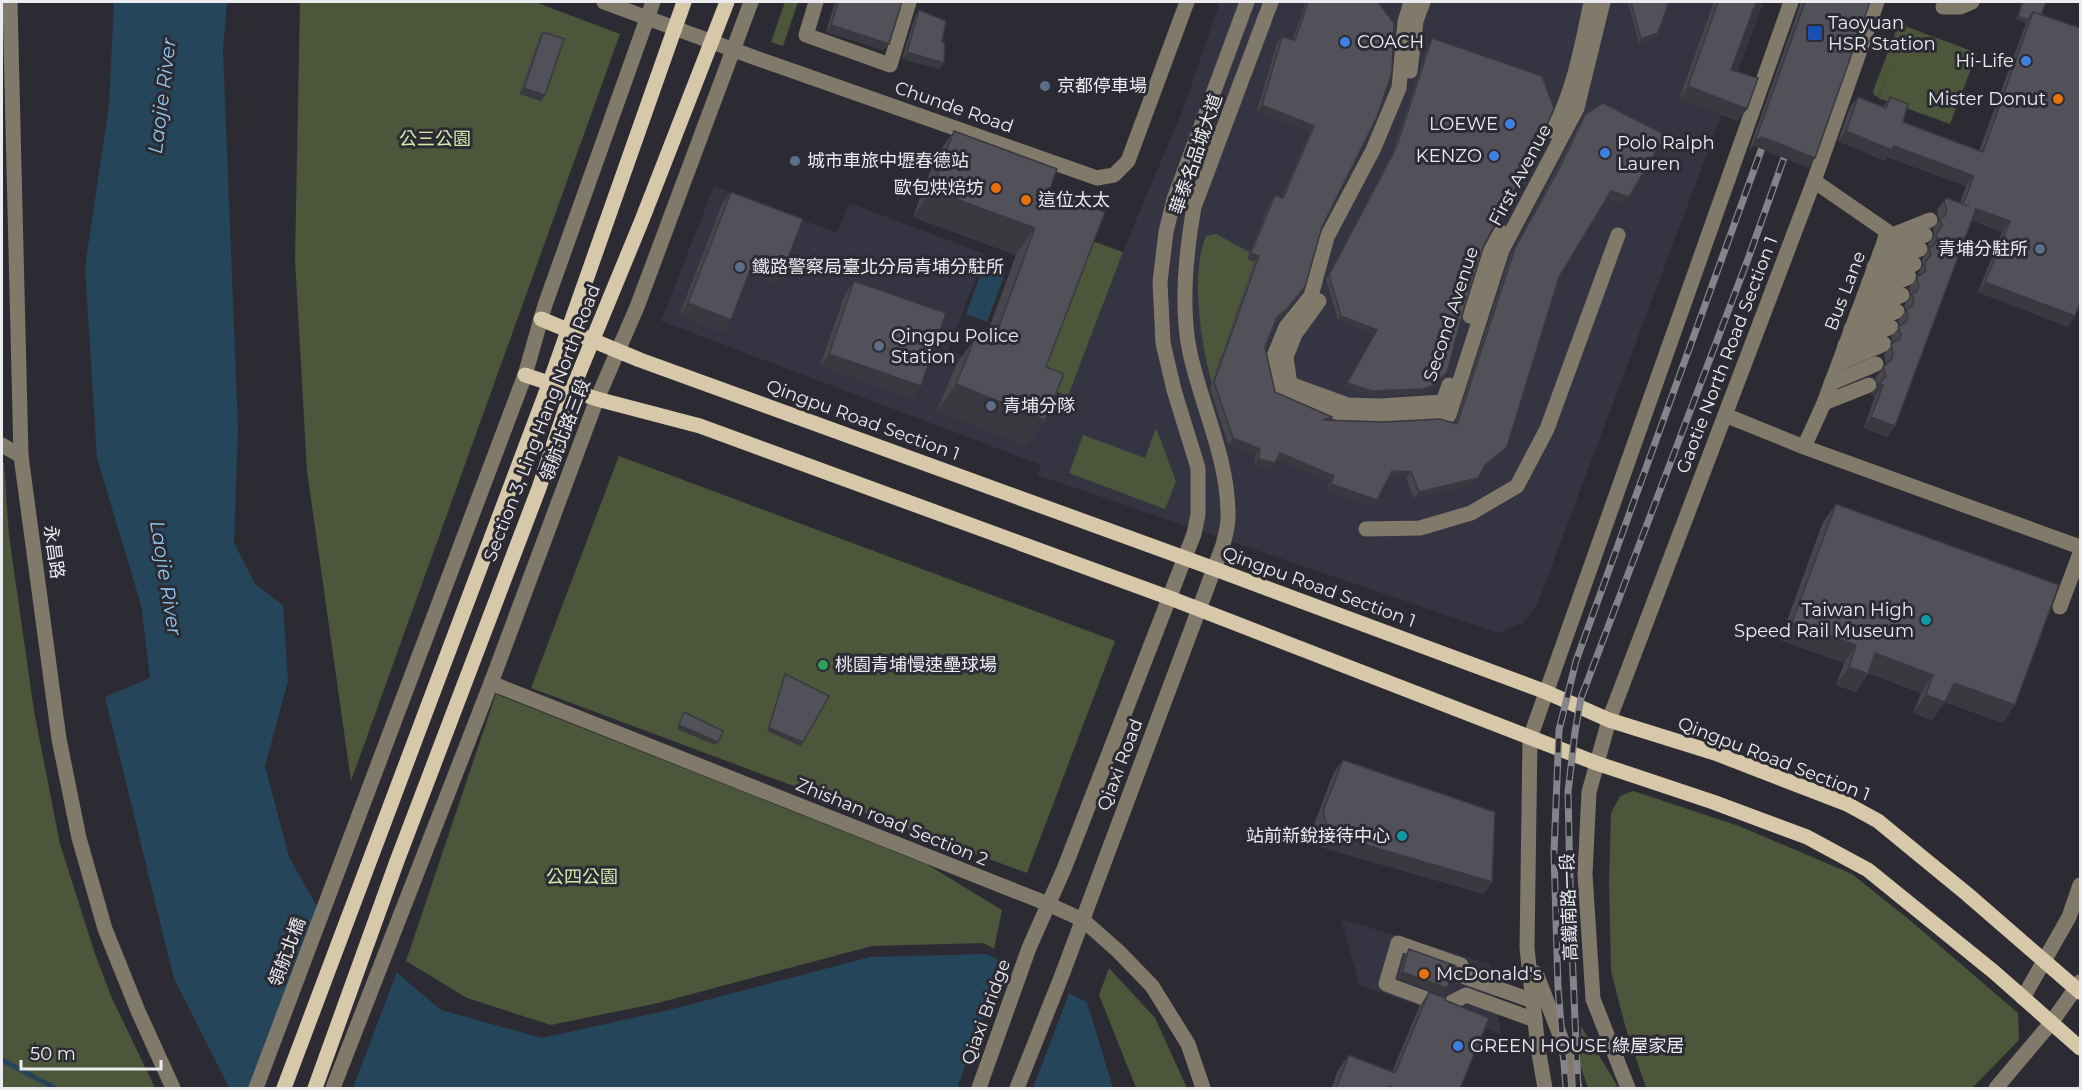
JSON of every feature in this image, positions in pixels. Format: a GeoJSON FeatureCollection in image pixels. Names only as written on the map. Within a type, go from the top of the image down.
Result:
{"type":"FeatureCollection","features":[{"type":"Feature","properties":{"kind":"main road","name":"Section 3, Ling Hang North Road"},"geometry":{"type":"LineString","coordinates":[[284,1089],[550,382],[684,2]]}},
{"type":"Feature","properties":{"kind":"main road","name":"Section 3, Ling Hang North Road"},"geometry":{"type":"LineString","coordinates":[[315,1089],[397,861],[539,488],[572,390],[728,2]]}},
{"type":"Feature","properties":{"kind":"main road","name":"Qingpu Road Section 1"},"geometry":{"type":"LineString","coordinates":[[541,319],[618,351],[1546,692],[1609,720],[1715,753],[1847,804],[1878,821],[2079,988]]}},
{"type":"Feature","properties":{"kind":"main road"},"geometry":{"type":"LineString","coordinates":[[525,375],[597,399],[700,426],[1170,598],[1596,763],[1713,802],[1807,837],[1868,870],[2080,1048]]}},
{"type":"Feature","properties":{"kind":"street","name":"永昌路"},"geometry":{"type":"LineString","coordinates":[[10,2],[21,456],[59,739],[78,838],[105,928],[138,1011],[173,1089]]}},
{"type":"Feature","properties":{"kind":"street","name":"Chunde Road"},"geometry":{"type":"LineString","coordinates":[[604,2],[1097,178],[1114,175],[1128,161],[1187,2]]}},
{"type":"Feature","properties":{"kind":"street"},"geometry":{"type":"LineString","coordinates":[[525,375],[541,319],[653,2]]}},
{"type":"Feature","properties":{"kind":"street","name":"領航北路三段"},"geometry":{"type":"LineString","coordinates":[[333,1089],[491,683],[597,399],[637,307],[752,2]]}},
{"type":"Feature","properties":{"kind":"street"},"geometry":{"type":"LineString","coordinates":[[816,2],[806,35],[890,65],[909,2]]}},
{"type":"Feature","properties":{"kind":"street","name":"華泰名品城大道"},"geometry":{"type":"LineString","coordinates":[[1185,558],[1198,515],[1198,468],[1162,343],[1160,282],[1166,232],[1174,199],[1247,2]]}},
{"type":"Feature","properties":{"kind":"street","name":"華泰名品城大道"},"geometry":{"type":"LineString","coordinates":[[1215,569],[1223,545],[1228,518],[1224,470],[1190,352],[1185,298],[1189,238],[1194,207],[1271,2]]}},
{"type":"Feature","properties":{"kind":"street","name":"First Avenue"},"geometry":{"type":"LineString","coordinates":[[1411,2],[1405,22],[1399,88],[1373,150],[1327,237],[1311,296],[1286,327],[1274,356],[1280,392],[1344,415],[1378,418],[1449,415],[1502,250],[1577,108],[1586,53]]}},
{"type":"Feature","properties":{"kind":"street","name":"Second Avenue"},"geometry":{"type":"LineString","coordinates":[[1423,2],[1414,32],[1408,88],[1384,150],[1337,238],[1321,298],[1295,334],[1286,357],[1290,384],[1348,405],[1380,406],[1443,402],[1490,252],[1562,114],[1586,53]]}},
{"type":"Feature","properties":{"kind":"street"},"geometry":{"type":"LineString","coordinates":[[1586,53],[1590,2]]}},
{"type":"Feature","properties":{"kind":"street"},"geometry":{"type":"LineString","coordinates":[[1586,53],[1603,2]]}},
{"type":"Feature","properties":{"kind":"street"},"geometry":{"type":"LineString","coordinates":[[1546,692],[1791,2]]}},
{"type":"Feature","properties":{"kind":"street","name":"Gaotie North Road Section 1"},"geometry":{"type":"LineString","coordinates":[[1609,720],[1814,181],[1877,2]]}},
{"type":"Feature","properties":{"kind":"street"},"geometry":{"type":"LineString","coordinates":[[1943,7],[1960,7],[1972,2]]}},
{"type":"Feature","properties":{"kind":"street","name":"Bus Lane"},"geometry":{"type":"LineString","coordinates":[[1804,447],[1824,403],[1888,232],[1814,181]]}},
{"type":"Feature","properties":{"kind":"street"},"geometry":{"type":"LineString","coordinates":[[1885,238],[1930,220]]}},
{"type":"Feature","properties":{"kind":"street"},"geometry":{"type":"LineString","coordinates":[[1366,529],[1420,528],[1471,513],[1517,486],[1547,429],[1618,235]]}},
{"type":"Feature","properties":{"kind":"street"},"geometry":{"type":"LineString","coordinates":[[1866,289],[1917,256],[1877,260]]}},
{"type":"Feature","properties":{"kind":"street"},"geometry":{"type":"LineString","coordinates":[[1857,314],[1902,296]]}},
{"type":"Feature","properties":{"kind":"street"},"geometry":{"type":"LineString","coordinates":[[1851,329],[1897,311]]}},
{"type":"Feature","properties":{"kind":"street"},"geometry":{"type":"LineString","coordinates":[[1845,345],[1891,327]]}},
{"type":"Feature","properties":{"kind":"street"},"geometry":{"type":"LineString","coordinates":[[1839,363],[1884,344]]}},
{"type":"Feature","properties":{"kind":"street"},"geometry":{"type":"LineString","coordinates":[[1831,383],[1876,364]]}},
{"type":"Feature","properties":{"kind":"street","name":"領航北橋"},"geometry":{"type":"LineString","coordinates":[[256,1089],[525,375]]}},
{"type":"Feature","properties":{"kind":"street"},"geometry":{"type":"LineString","coordinates":[[1824,403],[1869,385]]}},
{"type":"Feature","properties":{"kind":"street"},"geometry":{"type":"LineString","coordinates":[[1725,416],[2080,547]]}},
{"type":"Feature","properties":{"kind":"street"},"geometry":{"type":"LineString","coordinates":[[2,445],[21,456]]}},
{"type":"Feature","properties":{"kind":"street"},"geometry":{"type":"LineString","coordinates":[[2060,607],[2080,553]]}},
{"type":"Feature","properties":{"kind":"street","name":"Qiaxi Road"},"geometry":{"type":"LineString","coordinates":[[1029,948],[1185,558]]}},
{"type":"Feature","properties":{"kind":"street","name":"Qiaxi Road"},"geometry":{"type":"LineString","coordinates":[[1017,1089],[1215,569]]}},
{"type":"Feature","properties":{"kind":"street","name":"Zhishan road Section 2"},"geometry":{"type":"LineString","coordinates":[[491,683],[1048,904],[1083,920],[1119,951],[1152,986],[1188,1044],[1203,1089]]}},
{"type":"Feature","properties":{"kind":"street","name":"高鐵南路一段"},"geometry":{"type":"LineString","coordinates":[[1545,1089],[1527,948],[1530,738],[1546,692]]}},
{"type":"Feature","properties":{"kind":"street","name":"高鐵南路一段"},"geometry":{"type":"LineString","coordinates":[[1609,720],[1589,792],[1585,874],[1593,999],[1628,1089]]}},
{"type":"Feature","properties":{"kind":"street"},"geometry":{"type":"LineString","coordinates":[[2023,998],[2069,917],[2080,885]]}},
{"type":"Feature","properties":{"kind":"street"},"geometry":{"type":"LineString","coordinates":[[1533,1001],[1465,977],[1461,965],[1398,943],[1386,984],[1445,1006],[1466,995],[1535,1020]]}},
{"type":"Feature","properties":{"kind":"street","name":"Qiaxi Bridge"},"geometry":{"type":"LineString","coordinates":[[979,1089],[1029,948]]}},
{"type":"Feature","properties":{"kind":"street","name":"高鐵南路一段"},"geometry":{"type":"LineString","coordinates":[[1527,948],[1566,1051],[1575,1089]]}},
{"type":"Feature","properties":{"kind":"street"},"geometry":{"type":"LineString","coordinates":[[1996,1089],[2079,988]]}},
{"type":"Feature","properties":{"kind":"shaded area"},"geometry":{"type":"Polygon","coordinates":[[[1220,2],[1764,2],[1537,605],[1523,623],[1498,633],[1037,475],[1041,465],[661,321],[714,186],[837,233],[849,203],[985,254],[948,350],[1068,396],[1131,232],[1184,107],[1220,2]]]}},
{"type":"Feature","properties":{"kind":"shaded area"},"geometry":{"type":"Polygon","coordinates":[[[1341,919],[1490,964],[1501,1034],[1359,985],[1341,919]]]}},
{"type":"Feature","properties":{"kind":"green space","name":"公三公園"},"geometry":{"type":"Polygon","coordinates":[[[300,2],[535,2],[620,34],[351,781],[307,471],[295,260],[300,2]]]}},
{"type":"Feature","properties":{"kind":"green space"},"geometry":{"type":"Polygon","coordinates":[[[785,2],[798,2],[783,46],[771,42],[785,2]]]}},
{"type":"Feature","properties":{"kind":"green space"},"geometry":{"type":"Polygon","coordinates":[[[1902,25],[1977,53],[1950,124],[1878,98],[1896,49],[1878,97],[1874,95],[1873,91],[1898,26],[1902,25]]]}},
{"type":"Feature","properties":{"kind":"green space"},"geometry":{"type":"Polygon","coordinates":[[[1216,234],[1260,258],[1212,384],[1201,330],[1198,289],[1201,251],[1206,236],[1216,234]]]}},
{"type":"Feature","properties":{"kind":"green space"},"geometry":{"type":"Polygon","coordinates":[[[1087,239],[1123,252],[1068,396],[1031,382],[1087,239]]]}},
{"type":"Feature","properties":{"kind":"green space"},"geometry":{"type":"Polygon","coordinates":[[[1156,428],[1176,481],[1165,509],[1069,473],[1083,435],[1145,458],[1156,428]]]}},
{"type":"Feature","properties":{"kind":"green space","name":"桃園青埔慢速壘球場"},"geometry":{"type":"Polygon","coordinates":[[[619,456],[1115,641],[1027,873],[531,688],[619,456]]]}},
{"type":"Feature","properties":{"kind":"green space"},"geometry":{"type":"Polygon","coordinates":[[[2,462],[4,463],[9,536],[34,711],[60,844],[94,951],[111,996],[155,1088],[2,1088],[2,462]]]}},
{"type":"Feature","properties":{"kind":"green space","name":"公四公園"},"geometry":{"type":"Polygon","coordinates":[[[496,694],[928,865],[1002,910],[994,949],[984,943],[872,946],[658,1003],[551,1025],[467,998],[406,961],[496,694]]]}},
{"type":"Feature","properties":{"kind":"green space"},"geometry":{"type":"Polygon","coordinates":[[[1633,791],[1739,826],[1852,874],[2018,1013],[2019,1040],[1972,1088],[1646,1088],[1626,1029],[1611,971],[1609,885],[1611,813],[1620,796],[1633,791]]]}},
{"type":"Feature","properties":{"kind":"green space"},"geometry":{"type":"Polygon","coordinates":[[[1109,968],[1155,1018],[1187,1088],[1136,1088],[1099,995],[1109,968]]]}},
{"type":"Feature","properties":{"kind":"green space"},"geometry":{"type":"Polygon","coordinates":[[[1581,1026],[1619,1088],[1588,1088],[1580,1065],[1581,1026]]]}},
{"type":"Feature","properties":{"kind":"water","name":"Laojie River"},"geometry":{"type":"Polygon","coordinates":[[[114,2],[227,2],[223,50],[238,428],[234,543],[255,584],[283,605],[288,681],[265,766],[289,857],[315,903],[441,1010],[542,1038],[669,1010],[870,957],[986,954],[1087,1002],[1113,1088],[229,1087],[174,979],[105,697],[150,678],[141,605],[97,458],[85,267],[109,105],[114,2]]]}},
{"type":"Feature","properties":{"kind":"water"},"geometry":{"type":"Polygon","coordinates":[[[984,266],[1005,274],[987,322],[966,314],[984,266]]]}},
{"type":"Feature","properties":{"kind":"pier"},"geometry":{"type":"Polygon","coordinates":[[[319,902],[398,969],[353,1088],[251,1088],[319,902]]]}},
{"type":"Feature","properties":{"kind":"pier"},"geometry":{"type":"Polygon","coordinates":[[[1005,960],[1070,991],[1033,1088],[957,1088],[1005,960]]]}},
{"type":"Feature","properties":{"kind":"building"},"geometry":{"type":"Polygon","coordinates":[[[838,2],[902,2],[889,44],[831,25],[838,2]]]}},
{"type":"Feature","properties":{"kind":"building"},"geometry":{"type":"Polygon","coordinates":[[[1308,2],[1378,2],[1394,23],[1392,72],[1377,117],[1322,227],[1305,287],[1286,310],[1277,317],[1265,347],[1275,392],[1332,417],[1323,420],[1383,422],[1440,419],[1457,424],[1515,248],[1561,165],[1585,115],[1603,103],[1666,135],[1629,197],[1611,191],[1559,277],[1507,447],[1485,465],[1478,478],[1419,492],[1411,472],[1392,471],[1377,500],[1331,484],[1334,476],[1280,453],[1275,463],[1258,459],[1260,449],[1233,438],[1214,382],[1259,256],[1251,253],[1275,195],[1283,198],[1314,126],[1262,105],[1282,37],[1295,40],[1308,2]]]}},
{"type":"Feature","properties":{"kind":"building"},"geometry":{"type":"Polygon","coordinates":[[[1631,2],[1669,2],[1658,33],[1641,39],[1631,2]]]}},
{"type":"Feature","properties":{"kind":"building"},"geometry":{"type":"Polygon","coordinates":[[[1718,2],[1756,2],[1731,70],[1758,78],[1747,109],[1688,86],[1718,2]]]}},
{"type":"Feature","properties":{"kind":"building"},"geometry":{"type":"Polygon","coordinates":[[[1805,2],[1870,2],[1815,158],[1762,137],[1755,141],[1805,2]]]}},
{"type":"Feature","properties":{"kind":"building"},"geometry":{"type":"Polygon","coordinates":[[[2023,2],[2046,2],[2041,15],[2033,12],[2028,20],[2018,16],[2023,2]]]}},
{"type":"Feature","properties":{"kind":"building"},"geometry":{"type":"Polygon","coordinates":[[[919,10],[946,21],[942,42],[945,43],[944,63],[907,52],[919,10]]]}},
{"type":"Feature","properties":{"kind":"building"},"geometry":{"type":"Polygon","coordinates":[[[2033,12],[2080,28],[2080,303],[2075,316],[1985,282],[2010,221],[1976,209],[1895,426],[1871,417],[1883,385],[1879,384],[1886,376],[1883,367],[1892,359],[1891,344],[1900,339],[1901,334],[1898,327],[1906,322],[1908,317],[1906,310],[1912,306],[1914,301],[1912,294],[1919,286],[1916,277],[1925,272],[1925,262],[1931,255],[1929,248],[1935,244],[1936,234],[1942,226],[1940,219],[1945,216],[1947,210],[1944,202],[1946,198],[1963,204],[1974,176],[1894,146],[1892,150],[1846,131],[1858,97],[1886,108],[1890,97],[1908,104],[1903,122],[1983,152],[2033,12]]]}},
{"type":"Feature","properties":{"kind":"building"},"geometry":{"type":"Polygon","coordinates":[[[543,32],[564,39],[545,95],[524,88],[543,32]]]}},
{"type":"Feature","properties":{"kind":"building"},"geometry":{"type":"Polygon","coordinates":[[[1432,38],[1542,76],[1554,108],[1500,219],[1484,245],[1447,372],[1432,386],[1423,389],[1372,391],[1347,383],[1377,330],[1341,316],[1329,275],[1396,148],[1432,38]]]}},
{"type":"Feature","properties":{"kind":"building"},"geometry":{"type":"Polygon","coordinates":[[[954,131],[1057,169],[1049,191],[1105,212],[1046,367],[1064,374],[1045,420],[956,384],[975,338],[992,345],[1035,228],[932,190],[954,131]]]}},
{"type":"Feature","properties":{"kind":"building","name":"鐵路警察局臺北分局青埔分駐所"},"geometry":{"type":"Polygon","coordinates":[[[731,192],[803,219],[783,271],[754,260],[731,320],[688,303],[731,192]]]}},
{"type":"Feature","properties":{"kind":"building","name":"Qingpu Police Station"},"geometry":{"type":"Polygon","coordinates":[[[854,281],[946,313],[921,386],[829,354],[854,281]]]}},
{"type":"Feature","properties":{"kind":"building"},"geometry":{"type":"Polygon","coordinates":[[[1836,504],[2059,585],[2015,705],[1954,683],[1945,702],[1926,695],[1933,675],[1875,653],[1868,674],[1849,667],[1856,645],[1792,622],[1836,504]]]}},
{"type":"Feature","properties":{"kind":"building"},"geometry":{"type":"Polygon","coordinates":[[[785,674],[829,696],[803,742],[769,728],[785,674]]]}},
{"type":"Feature","properties":{"kind":"building"},"geometry":{"type":"Polygon","coordinates":[[[684,712],[723,731],[718,742],[679,725],[684,712]]]}},
{"type":"Feature","properties":{"kind":"building","name":"站前新銳接待中心"},"geometry":{"type":"Polygon","coordinates":[[[1343,760],[1495,812],[1492,882],[1329,834],[1323,811],[1343,760]]]}},
{"type":"Feature","properties":{"kind":"building","name":"McDonald's"},"geometry":{"type":"Polygon","coordinates":[[[1409,949],[1456,966],[1447,988],[1402,972],[1409,949]]]}},
{"type":"Feature","properties":{"kind":"building"},"geometry":{"type":"Polygon","coordinates":[[[1429,992],[1489,1018],[1460,1089],[1396,1089],[1390,1086],[1389,1089],[1336,1089],[1349,1055],[1395,1073],[1429,992]]]}},
{"type":"Feature","properties":{"kind":"waterway"},"geometry":{"type":"LineString","coordinates":[[2,1060],[55,1088]]}},
{"type":"Feature","properties":{"kind":"railway"},"geometry":{"type":"LineString","coordinates":[[1566,1088],[1558,987],[1554,853],[1559,730],[1576,661],[1767,134]]}},
{"type":"Feature","properties":{"kind":"railway"},"geometry":{"type":"LineString","coordinates":[[1578,1088],[1568,792],[1581,698],[1748,259],[1789,144]]}},
{"type":"Feature","properties":{"kind":"place","name":"Taoyuan HSR Station"},"geometry":{"type":"Point","coordinates":[1815,33]}},
{"type":"Feature","properties":{"kind":"place","name":"COACH"},"geometry":{"type":"Point","coordinates":[1345,42]}},
{"type":"Feature","properties":{"kind":"place","name":"Hi-Life"},"geometry":{"type":"Point","coordinates":[2026,61]}},
{"type":"Feature","properties":{"kind":"place","name":"京都停車場"},"geometry":{"type":"Point","coordinates":[1045,86]}},
{"type":"Feature","properties":{"kind":"place","name":"Mister Donut"},"geometry":{"type":"Point","coordinates":[2058,99]}},
{"type":"Feature","properties":{"kind":"place","name":"LOEWE"},"geometry":{"type":"Point","coordinates":[1510,124]}},
{"type":"Feature","properties":{"kind":"place","name":"Polo Ralph Lauren"},"geometry":{"type":"Point","coordinates":[1605,153]}},
{"type":"Feature","properties":{"kind":"place","name":"KENZO"},"geometry":{"type":"Point","coordinates":[1494,156]}},
{"type":"Feature","properties":{"kind":"place","name":"城市車旅中壢春德站"},"geometry":{"type":"Point","coordinates":[795,161]}},
{"type":"Feature","properties":{"kind":"place","name":"歐包烘焙坊"},"geometry":{"type":"Point","coordinates":[996,188]}},
{"type":"Feature","properties":{"kind":"place","name":"這位太太"},"geometry":{"type":"Point","coordinates":[1026,200]}},
{"type":"Feature","properties":{"kind":"place","name":"青埔分駐所"},"geometry":{"type":"Point","coordinates":[2040,249]}},
{"type":"Feature","properties":{"kind":"place","name":"鐵路警察局臺北分局青埔分駐所"},"geometry":{"type":"Point","coordinates":[740,267]}},
{"type":"Feature","properties":{"kind":"place","name":"Qingpu Police Station"},"geometry":{"type":"Point","coordinates":[879,346]}},
{"type":"Feature","properties":{"kind":"place","name":"青埔分隊"},"geometry":{"type":"Point","coordinates":[991,406]}},
{"type":"Feature","properties":{"kind":"place","name":"Taiwan High Speed Rail Museum"},"geometry":{"type":"Point","coordinates":[1926,620]}},
{"type":"Feature","properties":{"kind":"place","name":"桃園青埔慢速壘球場"},"geometry":{"type":"Point","coordinates":[823,665]}},
{"type":"Feature","properties":{"kind":"place","name":"站前新銳接待中心"},"geometry":{"type":"Point","coordinates":[1402,836]}},
{"type":"Feature","properties":{"kind":"place","name":"McDonald's"},"geometry":{"type":"Point","coordinates":[1424,974]}},
{"type":"Feature","properties":{"kind":"place","name":"GREEN HOUSE 綠屋家居"},"geometry":{"type":"Point","coordinates":[1458,1046]}}]}
